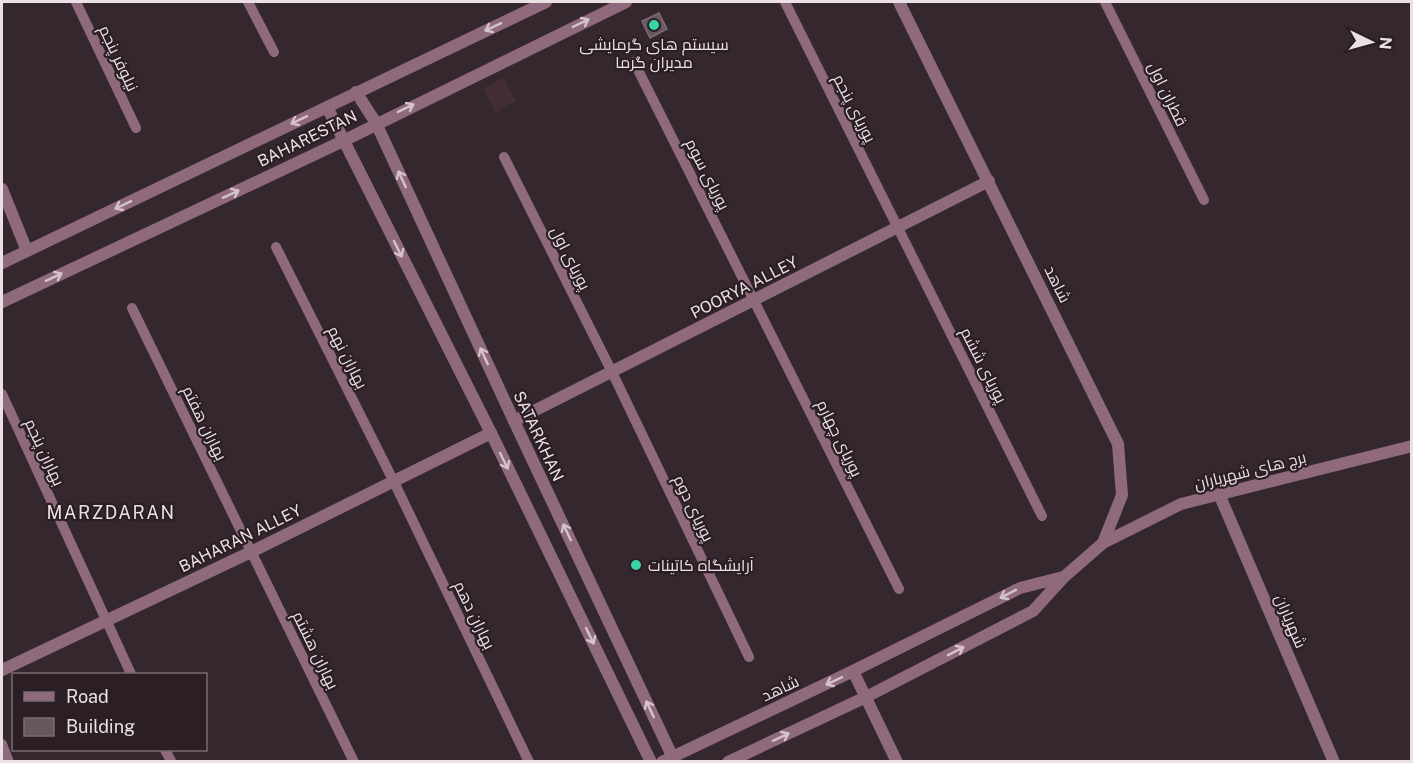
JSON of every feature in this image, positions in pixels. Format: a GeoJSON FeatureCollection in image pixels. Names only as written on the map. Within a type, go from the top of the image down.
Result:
{"type":"FeatureCollection","features":[{"type":"Feature","properties":{"kind":"street","name":"BAHARESTAN"},"geometry":{"type":"LineString","coordinates":[[2,263],[546,2]]}},
{"type":"Feature","properties":{"kind":"street","name":"BAHARESTAN"},"geometry":{"type":"LineString","coordinates":[[2,302],[343,141],[626,2]]}},
{"type":"Feature","properties":{"kind":"street","name":"شاهد"},"geometry":{"type":"LineString","coordinates":[[728,762],[866,697],[1033,611],[1064,577],[1102,543],[1122,495],[1118,444],[898,2]]}},
{"type":"Feature","properties":{"kind":"street","name":"SATARKHAN"},"geometry":{"type":"LineString","coordinates":[[356,92],[376,123],[670,760]]}},
{"type":"Feature","properties":{"kind":"street"},"geometry":{"type":"LineString","coordinates":[[327,107],[491,433],[651,762]]}},
{"type":"Feature","properties":{"kind":"street","name":"POORYA ALLEY"},"geometry":{"type":"LineString","coordinates":[[514,421],[989,181]]}},
{"type":"Feature","properties":{"kind":"street"},"geometry":{"type":"LineString","coordinates":[[2,189],[27,251]]}},
{"type":"Feature","properties":{"kind":"street","name":"BAHARAN ALLEY"},"geometry":{"type":"LineString","coordinates":[[2,670],[251,552],[491,433]]}},
{"type":"Feature","properties":{"kind":"street","name":"برج های شهریاران"},"geometry":{"type":"LineString","coordinates":[[1102,543],[1181,504],[1412,446]]}},
{"type":"Feature","properties":{"kind":"street","name":"شهریاران"},"geometry":{"type":"LineString","coordinates":[[1219,494],[1334,762]]}},
{"type":"Feature","properties":{"kind":"street","name":"شاهد"},"geometry":{"type":"LineString","coordinates":[[670,760],[1020,588],[1064,577]]}},
{"type":"Feature","properties":{"kind":"street"},"geometry":{"type":"LineString","coordinates":[[853,671],[897,762]]}},
{"type":"Feature","properties":{"kind":"lane","name":"نیلوفر پنجم"},"geometry":{"type":"LineString","coordinates":[[76,2],[136,128]]}},
{"type":"Feature","properties":{"kind":"lane"},"geometry":{"type":"LineString","coordinates":[[249,2],[274,52]]}},
{"type":"Feature","properties":{"kind":"lane","name":"پوریای پنجم"},"geometry":{"type":"LineString","coordinates":[[785,2],[898,227]]}},
{"type":"Feature","properties":{"kind":"lane","name":"قطران اول"},"geometry":{"type":"LineString","coordinates":[[1105,2],[1204,200]]}},
{"type":"Feature","properties":{"kind":"lane","name":"پوریای سوم"},"geometry":{"type":"LineString","coordinates":[[634,62],[755,300]]}},
{"type":"Feature","properties":{"kind":"lane","name":"پوریای اول"},"geometry":{"type":"LineString","coordinates":[[504,157],[612,372]]}},
{"type":"Feature","properties":{"kind":"lane","name":"پوریای ششم"},"geometry":{"type":"LineString","coordinates":[[898,227],[1042,516]]}},
{"type":"Feature","properties":{"kind":"lane","name":"بهاران نهم"},"geometry":{"type":"LineString","coordinates":[[276,247],[394,482]]}},
{"type":"Feature","properties":{"kind":"lane","name":"پوریای چهارم"},"geometry":{"type":"LineString","coordinates":[[755,300],[898,589]]}},
{"type":"Feature","properties":{"kind":"lane","name":"بهاران هفتم"},"geometry":{"type":"LineString","coordinates":[[132,308],[251,552]]}},
{"type":"Feature","properties":{"kind":"lane","name":"پوریای دوم"},"geometry":{"type":"LineString","coordinates":[[612,372],[749,657]]}},
{"type":"Feature","properties":{"kind":"lane","name":"بهاران پنجم"},"geometry":{"type":"LineString","coordinates":[[2,394],[130,673]]}},
{"type":"Feature","properties":{"kind":"lane","name":"بهاران دهم"},"geometry":{"type":"LineString","coordinates":[[394,482],[529,762]]}},
{"type":"Feature","properties":{"kind":"lane","name":"بهاران هشتم"},"geometry":{"type":"LineString","coordinates":[[251,552],[354,762]]}},
{"type":"Feature","properties":{"kind":"lane"},"geometry":{"type":"LineString","coordinates":[[2,744],[9,762]]}},
{"type":"Feature","properties":{"kind":"shaded area"},"geometry":{"type":"Polygon","coordinates":[[[503,77],[516,101],[496,113],[483,89],[503,77]]]}},
{"type":"Feature","properties":{"kind":"building","name":"سیستم های گرمایشی مدیران گرما"},"geometry":{"type":"Polygon","coordinates":[[[659,13],[667,29],[650,38],[642,21],[659,13]]]}},
{"type":"Feature","properties":{"kind":"place","name":"سیستم های گرمایشی مدیران گرما"},"geometry":{"type":"Point","coordinates":[654,25]}},
{"type":"Feature","properties":{"kind":"place","name":"آرایشگاه کاتینات"},"geometry":{"type":"Point","coordinates":[636,565]}},
{"type":"Feature","properties":{"kind":"district","name":"MARZDARAN"},"geometry":{"type":"Point","coordinates":[111,513]}}]}
